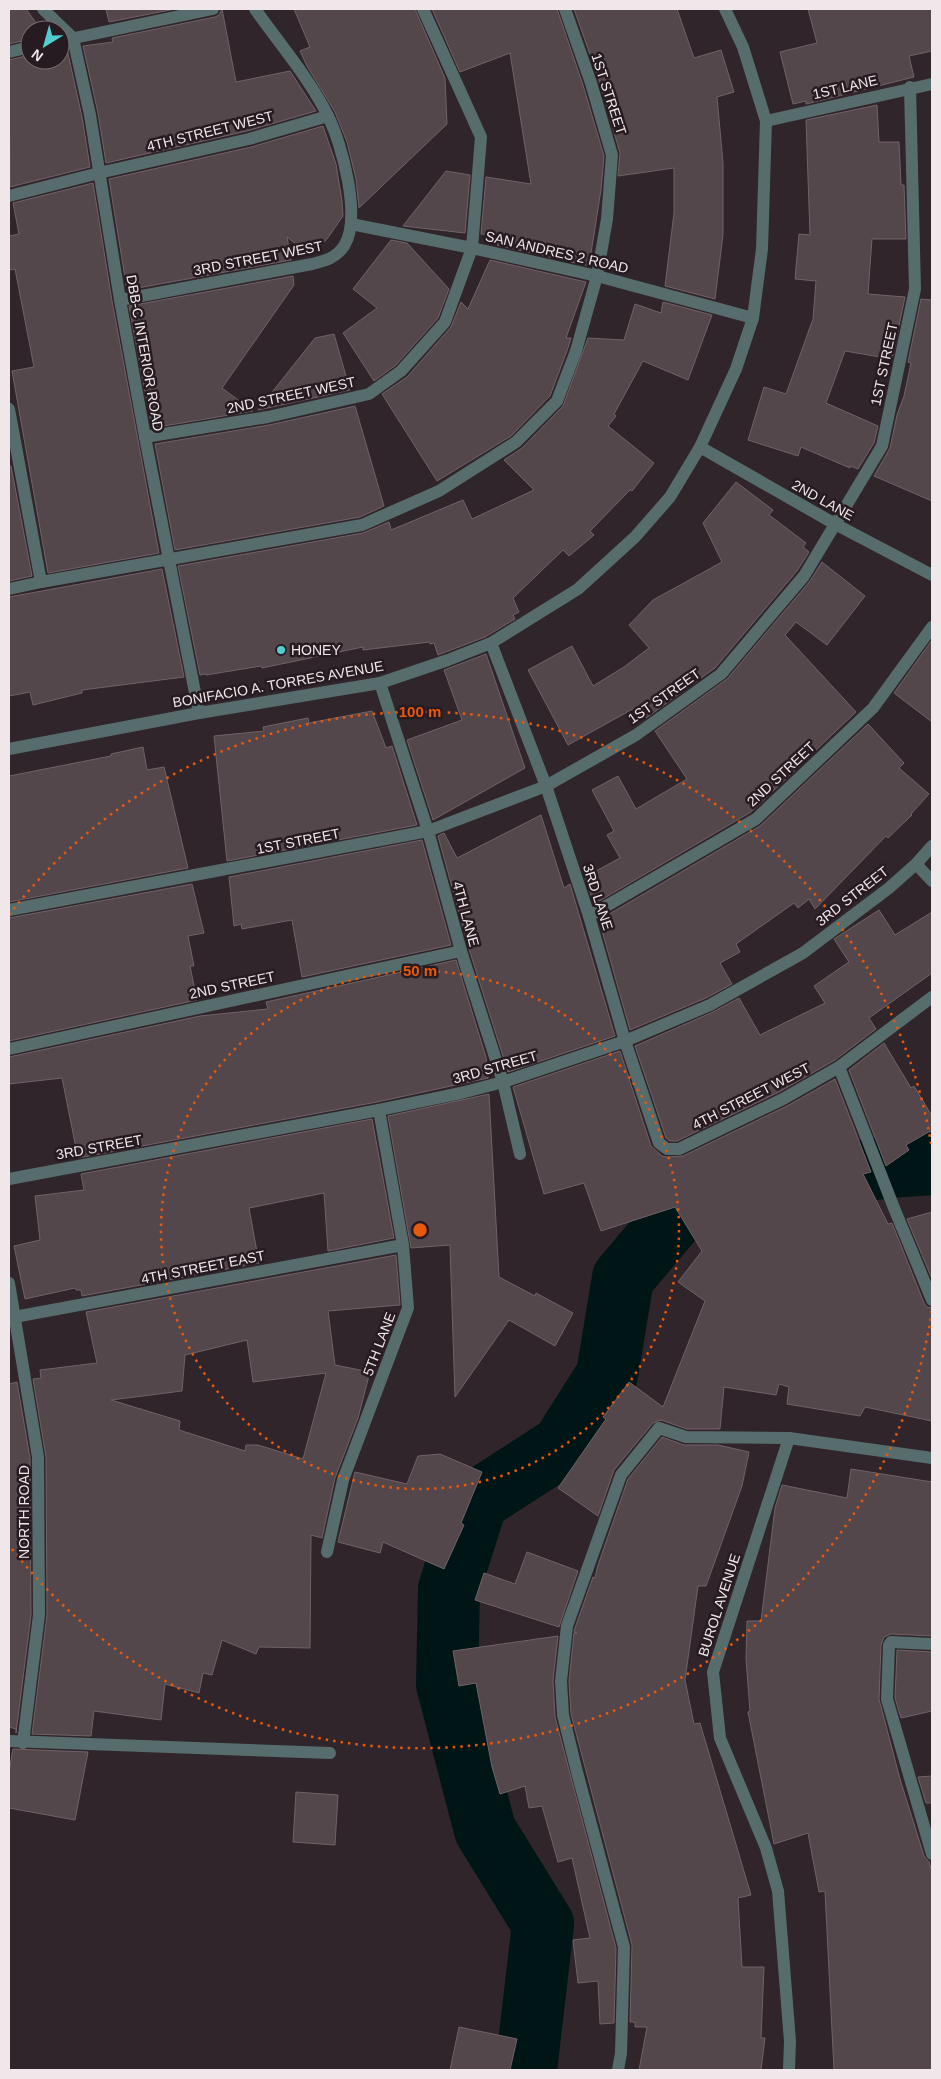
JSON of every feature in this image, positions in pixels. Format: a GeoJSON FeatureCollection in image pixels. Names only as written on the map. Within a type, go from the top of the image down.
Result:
{"type":"FeatureCollection","features":[{"type":"Feature","properties":{"kind":"street"},"geometry":{"type":"LineString","coordinates":[[43,9],[51,20]]}},
{"type":"Feature","properties":{"kind":"street"},"geometry":{"type":"LineString","coordinates":[[70,39],[214,9]]}},
{"type":"Feature","properties":{"kind":"street","name":"3RD STREET WEST"},"geometry":{"type":"LineString","coordinates":[[120,300],[312,264],[331,259],[344,246],[351,224],[348,186],[340,145],[328,116],[302,75],[255,9]]}},
{"type":"Feature","properties":{"kind":"street","name":"2ND STREET WEST"},"geometry":{"type":"LineString","coordinates":[[145,437],[268,416],[369,394],[401,371],[445,322],[472,248],[482,137],[423,9]]}},
{"type":"Feature","properties":{"kind":"street","name":"1ST STREET"},"geometry":{"type":"LineString","coordinates":[[9,589],[362,525],[439,491],[516,442],[557,401],[576,352],[597,276],[607,219],[612,154],[591,83],[564,9]]}},
{"type":"Feature","properties":{"kind":"street","name":"BONIFACIO A. TORRES AVENUE"},"geometry":{"type":"LineString","coordinates":[[9,749],[199,712],[380,683],[491,643],[578,589],[634,537],[670,497],[700,447],[736,369],[753,318],[762,249],[766,121],[743,47],[725,9]]}},
{"type":"Feature","properties":{"kind":"street","name":"DBB-C INTERIOR ROAD"},"geometry":{"type":"LineString","coordinates":[[70,52],[90,115],[120,300],[145,437],[199,712]]}},
{"type":"Feature","properties":{"kind":"street","name":"1ST LANE"},"geometry":{"type":"LineString","coordinates":[[766,121],[910,87],[932,84]]}},
{"type":"Feature","properties":{"kind":"street","name":"1ST STREET"},"geometry":{"type":"LineString","coordinates":[[9,910],[428,831],[546,786],[636,735],[721,674],[804,576],[882,446],[915,289],[910,87]]}},
{"type":"Feature","properties":{"kind":"street","name":"4TH STREET WEST"},"geometry":{"type":"LineString","coordinates":[[9,196],[99,173],[249,139],[328,116]]}},
{"type":"Feature","properties":{"kind":"street","name":"SAN ANDRES 2 ROAD"},"geometry":{"type":"LineString","coordinates":[[351,224],[472,248],[597,276],[753,318]]}},
{"type":"Feature","properties":{"kind":"street"},"geometry":{"type":"LineString","coordinates":[[9,409],[13,461],[41,582]]}},
{"type":"Feature","properties":{"kind":"street","name":"2ND LANE"},"geometry":{"type":"LineString","coordinates":[[700,447],[835,524],[932,575]]}},
{"type":"Feature","properties":{"kind":"street","name":"2ND STREET"},"geometry":{"type":"LineString","coordinates":[[589,916],[756,819],[873,708],[932,627]]}},
{"type":"Feature","properties":{"kind":"street","name":"3RD LANE"},"geometry":{"type":"LineString","coordinates":[[491,643],[546,786],[660,1143],[668,1149],[679,1149]]}},
{"type":"Feature","properties":{"kind":"street","name":"4TH LANE"},"geometry":{"type":"LineString","coordinates":[[380,683],[428,831],[461,951],[503,1082],[520,1154]]}},
{"type":"Feature","properties":{"kind":"street","name":"3RD STREET"},"geometry":{"type":"LineString","coordinates":[[9,1179],[379,1110],[503,1082],[626,1041],[710,1005],[804,953],[916,864],[932,846]]}},
{"type":"Feature","properties":{"kind":"street"},"geometry":{"type":"LineString","coordinates":[[916,864],[932,881]]}},
{"type":"Feature","properties":{"kind":"street","name":"2ND STREET"},"geometry":{"type":"LineString","coordinates":[[9,1049],[461,951]]}},
{"type":"Feature","properties":{"kind":"street","name":"4TH STREET WEST"},"geometry":{"type":"LineString","coordinates":[[679,1149],[783,1099],[838,1067],[932,997]]}},
{"type":"Feature","properties":{"kind":"street"},"geometry":{"type":"LineString","coordinates":[[838,1067],[932,1300]]}},
{"type":"Feature","properties":{"kind":"street","name":"5TH LANE"},"geometry":{"type":"LineString","coordinates":[[326,1552],[343,1480],[408,1308],[403,1245],[379,1110]]}},
{"type":"Feature","properties":{"kind":"street","name":"4TH STREET EAST"},"geometry":{"type":"LineString","coordinates":[[12,1318],[403,1245]]}},
{"type":"Feature","properties":{"kind":"street","name":"NORTH ROAD"},"geometry":{"type":"LineString","coordinates":[[9,1283],[12,1318],[38,1457],[39,1615],[23,1743]]}},
{"type":"Feature","properties":{"kind":"street"},"geometry":{"type":"LineString","coordinates":[[618,2070],[621,2053],[624,1947],[575,1763],[564,1715],[561,1681],[567,1626],[621,1475],[659,1428],[686,1437],[789,1438],[932,1458]]}},
{"type":"Feature","properties":{"kind":"street","name":"BUROL AVENUE"},"geometry":{"type":"LineString","coordinates":[[789,1438],[713,1672],[720,1738],[766,1848],[778,1891],[790,2041],[789,2070]]}},
{"type":"Feature","properties":{"kind":"street"},"geometry":{"type":"LineString","coordinates":[[932,1644],[893,1641],[889,1645],[887,1699],[932,1851]]}},
{"type":"Feature","properties":{"kind":"street"},"geometry":{"type":"LineString","coordinates":[[9,1741],[330,1753]]}},
{"type":"Feature","properties":{"kind":"building"},"geometry":{"type":"Polygon","coordinates":[[[9,9],[26,9],[34,20],[20,20],[20,41],[9,44],[9,9]]]}},
{"type":"Feature","properties":{"kind":"building"},"geometry":{"type":"Polygon","coordinates":[[[106,9],[175,9],[109,22],[106,9]]]}},
{"type":"Feature","properties":{"kind":"building"},"geometry":{"type":"Polygon","coordinates":[[[222,9],[236,82],[290,71],[316,111],[247,131],[106,163],[98,113],[83,46],[113,42],[112,38],[215,17],[219,15],[222,9]]]}},
{"type":"Feature","properties":{"kind":"building"},"geometry":{"type":"Polygon","coordinates":[[[294,9],[415,9],[445,78],[447,124],[359,208],[356,179],[347,142],[335,112],[300,51],[310,47],[294,9]]]}},
{"type":"Feature","properties":{"kind":"building"},"geometry":{"type":"Polygon","coordinates":[[[432,9],[557,9],[583,85],[604,156],[601,190],[589,266],[497,245],[501,236],[481,234],[486,177],[531,184],[510,53],[460,72],[432,9]]]}},
{"type":"Feature","properties":{"kind":"building"},"geometry":{"type":"Polygon","coordinates":[[[574,9],[677,9],[694,58],[721,50],[734,92],[717,97],[723,163],[723,235],[715,299],[665,286],[674,213],[674,168],[618,176],[620,153],[599,80],[574,9]]]}},
{"type":"Feature","properties":{"kind":"building"},"geometry":{"type":"Polygon","coordinates":[[[808,9],[932,9],[932,51],[909,56],[914,77],[806,104],[806,101],[793,104],[780,52],[817,43],[808,9]]]}},
{"type":"Feature","properties":{"kind":"building"},"geometry":{"type":"Polygon","coordinates":[[[20,57],[20,70],[70,70],[70,63],[82,117],[90,167],[10,187],[9,60],[20,57]]]}},
{"type":"Feature","properties":{"kind":"building"},"geometry":{"type":"Polygon","coordinates":[[[877,105],[879,142],[899,142],[901,185],[904,185],[906,239],[872,239],[868,294],[905,297],[892,359],[845,351],[826,403],[878,426],[874,443],[858,469],[850,466],[850,468],[801,447],[798,456],[748,440],[764,387],[786,394],[813,319],[816,281],[795,279],[799,234],[810,235],[806,120],[877,105]]]}},
{"type":"Feature","properties":{"kind":"building"},"geometry":{"type":"Polygon","coordinates":[[[323,126],[336,164],[343,216],[327,239],[310,255],[287,237],[291,260],[127,290],[109,179],[251,147],[323,126]]]}},
{"type":"Feature","properties":{"kind":"building"},"geometry":{"type":"Polygon","coordinates":[[[446,171],[470,175],[465,233],[403,226],[446,171]]]}},
{"type":"Feature","properties":{"kind":"building"},"geometry":{"type":"Polygon","coordinates":[[[93,183],[112,301],[159,553],[48,573],[12,371],[34,367],[15,269],[9,270],[9,236],[19,234],[13,203],[93,183]]]}},
{"type":"Feature","properties":{"kind":"building"},"geometry":{"type":"Polygon","coordinates":[[[391,240],[407,243],[449,289],[438,318],[396,365],[374,381],[343,333],[377,308],[353,289],[391,240]]]}},
{"type":"Feature","properties":{"kind":"building"},"geometry":{"type":"Polygon","coordinates":[[[490,260],[586,282],[566,338],[571,338],[568,348],[550,396],[511,436],[437,481],[382,394],[407,377],[451,327],[461,302],[468,309],[490,260]]]}},
{"type":"Feature","properties":{"kind":"building"},"geometry":{"type":"Polygon","coordinates":[[[293,276],[294,285],[222,388],[253,411],[152,428],[129,306],[293,276]]]}},
{"type":"Feature","properties":{"kind":"building"},"geometry":{"type":"Polygon","coordinates":[[[921,299],[932,300],[932,501],[874,476],[890,448],[897,415],[904,396],[911,363],[908,362],[921,299]]]}},
{"type":"Feature","properties":{"kind":"building"},"geometry":{"type":"Polygon","coordinates":[[[663,302],[712,315],[688,380],[643,361],[614,414],[616,416],[608,426],[654,463],[632,491],[630,490],[590,531],[594,535],[569,556],[563,550],[513,598],[519,612],[513,615],[515,619],[485,637],[438,655],[434,643],[430,644],[430,642],[363,650],[363,647],[262,668],[261,666],[200,675],[178,566],[363,533],[389,522],[391,530],[463,500],[472,519],[534,490],[504,460],[522,448],[563,406],[588,338],[624,340],[635,304],[661,313],[663,302]]]}},
{"type":"Feature","properties":{"kind":"building"},"geometry":{"type":"Polygon","coordinates":[[[334,334],[350,390],[258,410],[315,338],[334,334]]]}},
{"type":"Feature","properties":{"kind":"building"},"geometry":{"type":"Polygon","coordinates":[[[355,406],[384,506],[360,517],[175,550],[155,444],[269,425],[355,406]]]}},
{"type":"Feature","properties":{"kind":"building"},"geometry":{"type":"Polygon","coordinates":[[[9,466],[11,466],[32,576],[9,581],[9,466]]]}},
{"type":"Feature","properties":{"kind":"building"},"geometry":{"type":"Polygon","coordinates":[[[736,482],[773,510],[769,515],[806,543],[803,547],[809,552],[797,571],[715,668],[646,718],[638,706],[568,745],[528,670],[572,646],[593,686],[624,667],[649,648],[629,625],[653,600],[722,562],[703,523],[736,482]]]}},
{"type":"Feature","properties":{"kind":"building"},"geometry":{"type":"Polygon","coordinates":[[[822,562],[865,596],[827,645],[796,622],[785,635],[856,712],[751,812],[594,904],[585,877],[620,858],[607,835],[614,831],[592,790],[618,776],[636,809],[687,779],[655,731],[727,679],[810,581],[822,562]]]}},
{"type":"Feature","properties":{"kind":"building"},"geometry":{"type":"Polygon","coordinates":[[[162,569],[184,677],[82,690],[82,693],[33,705],[30,692],[9,696],[9,597],[162,569]]]}},
{"type":"Feature","properties":{"kind":"building"},"geometry":{"type":"Polygon","coordinates":[[[932,640],[932,722],[894,693],[932,640]]]}},
{"type":"Feature","properties":{"kind":"building"},"geometry":{"type":"Polygon","coordinates":[[[486,654],[525,768],[433,820],[407,740],[462,720],[444,670],[486,654]]]}},
{"type":"Feature","properties":{"kind":"building"},"geometry":{"type":"Polygon","coordinates":[[[372,711],[386,748],[392,746],[417,825],[227,861],[214,736],[264,731],[263,727],[308,718],[309,723],[372,711]]]}},
{"type":"Feature","properties":{"kind":"building"},"geometry":{"type":"Polygon","coordinates":[[[868,724],[904,763],[899,768],[929,794],[912,815],[888,838],[886,836],[815,909],[809,899],[798,908],[794,903],[736,944],[740,952],[720,963],[732,984],[706,998],[630,1030],[599,920],[760,826],[868,724]]]}},
{"type":"Feature","properties":{"kind":"building"},"geometry":{"type":"Polygon","coordinates":[[[143,747],[147,770],[164,767],[188,868],[9,902],[9,776],[111,756],[111,754],[143,747]]]}},
{"type":"Feature","properties":{"kind":"building"},"geometry":{"type":"Polygon","coordinates":[[[541,815],[564,888],[570,884],[615,1036],[508,1072],[469,949],[438,836],[444,833],[457,858],[541,815]]]}},
{"type":"Feature","properties":{"kind":"building"},"geometry":{"type":"Polygon","coordinates":[[[422,840],[451,945],[302,977],[292,920],[242,929],[241,924],[234,926],[229,877],[422,840]]]}},
{"type":"Feature","properties":{"kind":"building"},"geometry":{"type":"Polygon","coordinates":[[[192,884],[204,933],[188,936],[194,966],[190,966],[197,1000],[9,1041],[9,918],[192,884]]]}},
{"type":"Feature","properties":{"kind":"building"},"geometry":{"type":"Polygon","coordinates":[[[879,910],[895,935],[932,912],[932,973],[869,1018],[876,1029],[835,1060],[779,1092],[677,1141],[670,1141],[666,1138],[635,1046],[713,1012],[739,998],[760,1035],[825,1003],[814,986],[849,962],[834,939],[879,910]]]}},
{"type":"Feature","properties":{"kind":"building"},"geometry":{"type":"Polygon","coordinates":[[[456,960],[486,1057],[488,1078],[377,1102],[78,1158],[62,1078],[9,1084],[9,1057],[200,1016],[268,1009],[266,1002],[456,960]]]}},
{"type":"Feature","properties":{"kind":"building"},"geometry":{"type":"Polygon","coordinates":[[[884,1043],[911,1088],[914,1086],[932,1116],[932,1130],[906,1145],[909,1150],[886,1166],[849,1070],[884,1043]]]}},
{"type":"Feature","properties":{"kind":"building"},"geometry":{"type":"Polygon","coordinates":[[[620,1051],[651,1146],[662,1156],[667,1157],[683,1156],[787,1106],[835,1079],[871,1172],[863,1174],[888,1224],[892,1223],[924,1303],[927,1307],[932,1308],[932,1421],[865,1407],[860,1416],[787,1404],[789,1387],[779,1384],[776,1395],[724,1387],[720,1429],[687,1429],[661,1420],[653,1423],[614,1470],[598,1516],[558,1488],[606,1419],[603,1417],[629,1382],[663,1407],[705,1301],[678,1282],[702,1251],[675,1207],[601,1231],[584,1183],[544,1194],[513,1087],[620,1051]]]}},
{"type":"Feature","properties":{"kind":"building"},"geometry":{"type":"Polygon","coordinates":[[[489,1094],[499,1277],[535,1296],[536,1293],[573,1313],[555,1346],[509,1320],[455,1397],[450,1245],[411,1248],[388,1116],[489,1094]]]}},
{"type":"Feature","properties":{"kind":"building"},"geometry":{"type":"Polygon","coordinates":[[[372,1119],[394,1238],[328,1251],[324,1193],[249,1208],[259,1263],[82,1296],[81,1290],[76,1290],[75,1288],[25,1299],[14,1246],[40,1240],[35,1196],[84,1190],[81,1174],[372,1119]]]}},
{"type":"Feature","properties":{"kind":"building"},"geometry":{"type":"Polygon","coordinates":[[[932,1212],[932,1279],[907,1219],[932,1212]]]}},
{"type":"Feature","properties":{"kind":"building"},"geometry":{"type":"Polygon","coordinates":[[[396,1255],[400,1305],[328,1311],[335,1365],[370,1372],[358,1418],[335,1478],[322,1538],[311,1535],[310,1648],[259,1647],[256,1654],[222,1640],[212,1675],[203,1673],[199,1693],[165,1684],[161,1720],[94,1711],[91,1736],[32,1734],[47,1615],[46,1457],[33,1379],[41,1378],[40,1370],[97,1363],[86,1312],[396,1255]],[[247,1340],[185,1355],[182,1391],[111,1400],[180,1421],[179,1430],[245,1451],[246,1445],[258,1445],[303,1459],[326,1373],[253,1382],[247,1340]]]}},
{"type":"Feature","properties":{"kind":"building"},"geometry":{"type":"Polygon","coordinates":[[[17,1382],[30,1458],[31,1615],[16,1733],[16,1729],[9,1727],[9,1384],[17,1382]]]}},
{"type":"Feature","properties":{"kind":"building"},"geometry":{"type":"Polygon","coordinates":[[[662,1437],[684,1445],[718,1445],[749,1452],[742,1486],[706,1586],[698,1586],[685,1680],[694,1724],[700,1723],[751,1895],[738,1898],[742,1967],[764,1967],[761,2038],[765,2038],[761,2070],[639,2070],[647,2027],[635,2027],[635,2022],[630,2022],[632,1945],[571,1714],[569,1681],[574,1633],[577,1633],[574,1632],[575,1628],[593,1577],[595,1578],[628,1479],[662,1437]]]}},
{"type":"Feature","properties":{"kind":"building"},"geometry":{"type":"Polygon","coordinates":[[[440,1454],[482,1472],[461,1523],[464,1525],[444,1569],[383,1542],[380,1553],[338,1542],[355,1472],[407,1484],[418,1456],[440,1454]]]}},
{"type":"Feature","properties":{"kind":"building"},"geometry":{"type":"Polygon","coordinates":[[[851,1469],[932,1482],[932,1636],[891,1634],[884,1637],[881,1645],[879,1699],[900,1779],[924,1856],[929,1862],[932,1872],[932,2070],[834,2070],[825,1891],[819,1892],[808,1833],[774,1844],[748,1712],[750,1711],[746,1659],[747,1621],[761,1621],[775,1508],[782,1485],[847,1498],[851,1469]]]}},
{"type":"Feature","properties":{"kind":"building"},"geometry":{"type":"Polygon","coordinates":[[[527,1552],[578,1571],[559,1627],[475,1600],[484,1573],[515,1584],[527,1552]]]}},
{"type":"Feature","properties":{"kind":"building"},"geometry":{"type":"Polygon","coordinates":[[[558,1636],[553,1680],[555,1717],[616,1948],[614,2023],[600,2024],[598,1981],[578,1983],[573,1940],[590,1938],[572,1858],[558,1862],[542,1806],[529,1808],[525,1786],[500,1794],[492,1767],[476,1683],[459,1686],[453,1651],[558,1636]]]}},
{"type":"Feature","properties":{"kind":"building"},"geometry":{"type":"Polygon","coordinates":[[[897,1650],[932,1652],[932,1711],[901,1718],[895,1698],[897,1650]]]}},
{"type":"Feature","properties":{"kind":"building"},"geometry":{"type":"Polygon","coordinates":[[[13,1749],[88,1752],[75,1820],[9,1808],[9,1772],[13,1749]]]}},
{"type":"Feature","properties":{"kind":"building"},"geometry":{"type":"Polygon","coordinates":[[[932,1776],[932,1803],[926,1803],[918,1777],[932,1776]]]}},
{"type":"Feature","properties":{"kind":"building"},"geometry":{"type":"Polygon","coordinates":[[[296,1792],[338,1795],[335,1845],[293,1842],[296,1792]]]}},
{"type":"Feature","properties":{"kind":"building"},"geometry":{"type":"Polygon","coordinates":[[[459,2027],[517,2039],[510,2070],[450,2070],[459,2027]]]}},
{"type":"Feature","properties":{"kind":"waterway"},"geometry":{"type":"LineString","coordinates":[[526,2070],[543,1924],[485,1830],[447,1684],[449,1589],[477,1501],[562,1446],[607,1375],[623,1278],[677,1214],[813,1179],[889,1167],[932,1164]]}},
{"type":"Feature","properties":{"kind":"place","name":"HONEY"},"geometry":{"type":"Point","coordinates":[281,650]}}]}
